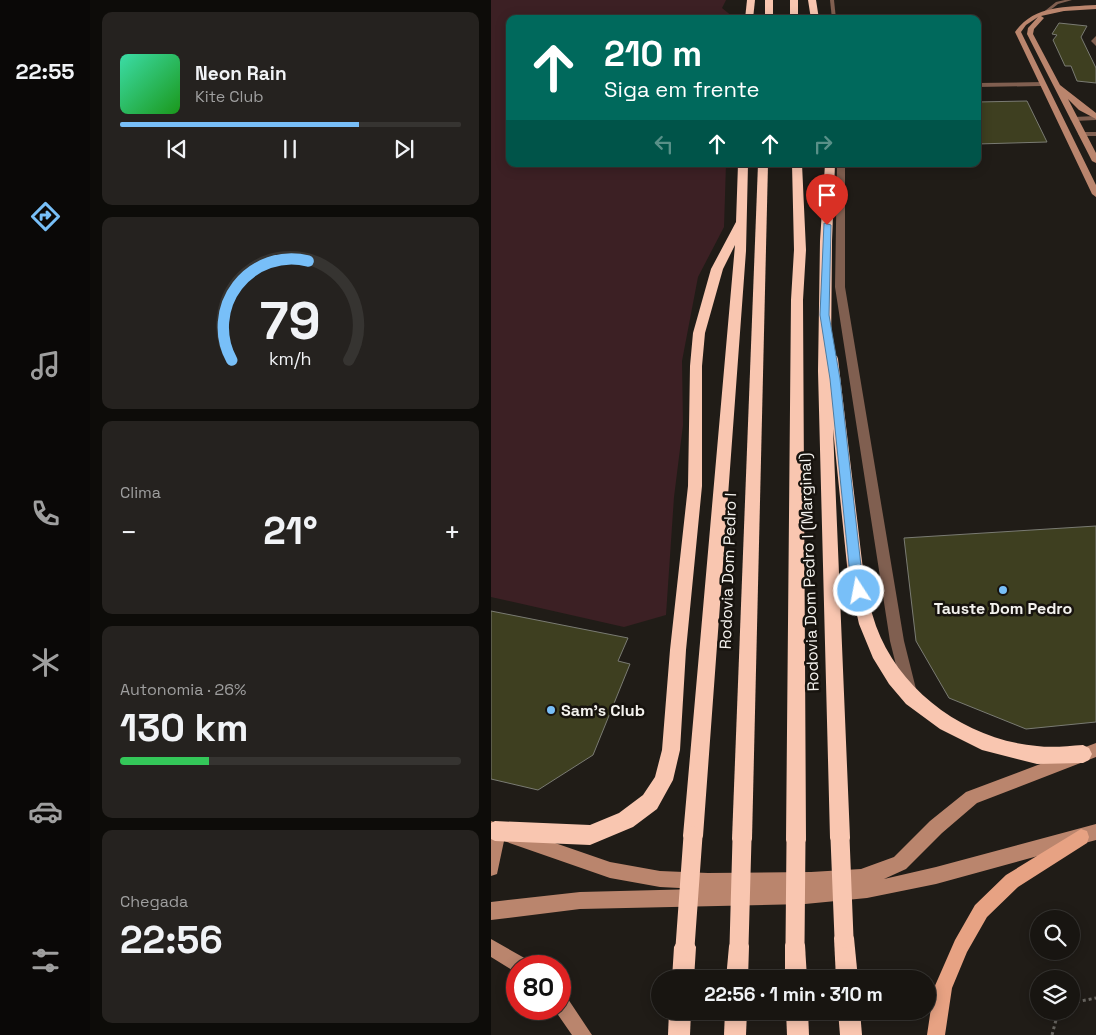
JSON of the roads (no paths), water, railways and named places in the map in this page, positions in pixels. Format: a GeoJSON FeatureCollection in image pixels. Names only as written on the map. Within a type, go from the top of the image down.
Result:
{"type":"FeatureCollection","features":[{"type":"Feature","properties":{"kind":"highway"},"geometry":{"type":"LineString","coordinates":[[749,15],[751,0]]}},
{"type":"Feature","properties":{"kind":"highway"},"geometry":{"type":"LineString","coordinates":[[769,0],[769,15]]}},
{"type":"Feature","properties":{"kind":"highway"},"geometry":{"type":"LineString","coordinates":[[794,0],[794,15]]}},
{"type":"Feature","properties":{"kind":"highway"},"geometry":{"type":"LineString","coordinates":[[812,0],[814,15]]}},
{"type":"Feature","properties":{"kind":"highway","name":"Rodovia Dom Pedro I"},"geometry":{"type":"LineString","coordinates":[[684,970],[740,252],[743,167]]}},
{"type":"Feature","properties":{"kind":"highway","name":"Rodovia Dom Pedro I"},"geometry":{"type":"LineString","coordinates":[[738,970],[763,167]]}},
{"type":"Feature","properties":{"kind":"highway"},"geometry":{"type":"LineString","coordinates":[[796,970],[797,300],[800,250],[797,167]]}},
{"type":"Feature","properties":{"kind":"highway"},"geometry":{"type":"LineString","coordinates":[[799,227],[805,167]]}},
{"type":"Feature","properties":{"kind":"highway","name":"Rodovia Dom Pedro I (Marginal)"},"geometry":{"type":"LineString","coordinates":[[830,167],[826,241],[826,448],[843,938],[846,970]]}},
{"type":"Feature","properties":{"kind":"highway"},"geometry":{"type":"LineString","coordinates":[[493,830],[590,835],[626,820],[650,802],[664,780],[671,750],[678,650],[695,486],[696,366],[699,333],[717,269],[740,223]]}},
{"type":"Feature","properties":{"kind":"highway"},"geometry":{"type":"LineString","coordinates":[[825,315],[835,379],[856,575],[867,624],[879,653],[895,679],[912,698],[945,722],[988,744],[1037,755],[1090,752]]}},
{"type":"Feature","properties":{"kind":"highway"},"geometry":{"type":"LineString","coordinates":[[679,1035],[680,1020]]}},
{"type":"Feature","properties":{"kind":"highway"},"geometry":{"type":"LineString","coordinates":[[735,1035],[736,1020]]}},
{"type":"Feature","properties":{"kind":"highway"},"geometry":{"type":"LineString","coordinates":[[797,1020],[798,1035]]}},
{"type":"Feature","properties":{"kind":"highway"},"geometry":{"type":"LineString","coordinates":[[850,1020],[851,1035]]}},
{"type":"Feature","properties":{"kind":"main road"},"geometry":{"type":"LineString","coordinates":[[936,1035],[943,988],[961,946],[981,911],[1012,882],[1089,834]]}},
{"type":"Feature","properties":{"kind":"street"},"geometry":{"type":"LineString","coordinates":[[1093,7],[1057,10],[1043,14],[1021,25],[1018,32],[1041,84],[1096,194]]}},
{"type":"Feature","properties":{"kind":"street"},"geometry":{"type":"LineString","coordinates":[[1093,7],[1049,15],[1036,22],[1029,34],[1096,161]]}},
{"type":"Feature","properties":{"kind":"street"},"geometry":{"type":"LineString","coordinates":[[1096,38],[1094,41],[1096,44]]}},
{"type":"Feature","properties":{"kind":"street"},"geometry":{"type":"LineString","coordinates":[[981,85],[1041,84],[1057,86],[1062,88],[1082,108],[1096,117]]}},
{"type":"Feature","properties":{"kind":"street"},"geometry":{"type":"LineString","coordinates":[[1074,119],[1096,117]]}},
{"type":"Feature","properties":{"kind":"street"},"geometry":{"type":"LineString","coordinates":[[1082,134],[1096,134]]}},
{"type":"Feature","properties":{"kind":"street"},"geometry":{"type":"LineString","coordinates":[[841,167],[840,287],[897,640],[912,698]]}},
{"type":"Feature","properties":{"kind":"street"},"geometry":{"type":"LineString","coordinates":[[493,830],[610,870],[659,879],[708,881],[811,880],[861,877],[883,871],[899,863],[919,846],[936,827],[972,797],[1090,752]]}},
{"type":"Feature","properties":{"kind":"street"},"geometry":{"type":"LineString","coordinates":[[491,868],[496,845],[493,830]]}},
{"type":"Feature","properties":{"kind":"street"},"geometry":{"type":"LineString","coordinates":[[491,911],[531,904],[569,901],[700,899],[850,892],[882,888],[942,874],[1089,834]]}},
{"type":"Feature","properties":{"kind":"street"},"geometry":{"type":"LineString","coordinates":[[491,948],[506,956]]}},
{"type":"Feature","properties":{"kind":"street"},"geometry":{"type":"LineString","coordinates":[[571,1018],[583,1035]]}},
{"type":"Feature","properties":{"kind":"lane"},"geometry":{"type":"LineString","coordinates":[[832,0],[834,15]]}},
{"type":"Feature","properties":{"kind":"lane"},"geometry":{"type":"LineString","coordinates":[[1052,0],[1057,3]]}},
{"type":"Feature","properties":{"kind":"lane"},"geometry":{"type":"LineString","coordinates":[[1043,14],[1057,3],[1070,0]]}},
{"type":"Feature","properties":{"kind":"place","name":"Tauste Dom Pedro"},"geometry":{"type":"Point","coordinates":[1003,590]}},
{"type":"Feature","properties":{"kind":"place","name":"Sam's Club"},"geometry":{"type":"Point","coordinates":[551,710]}}]}
